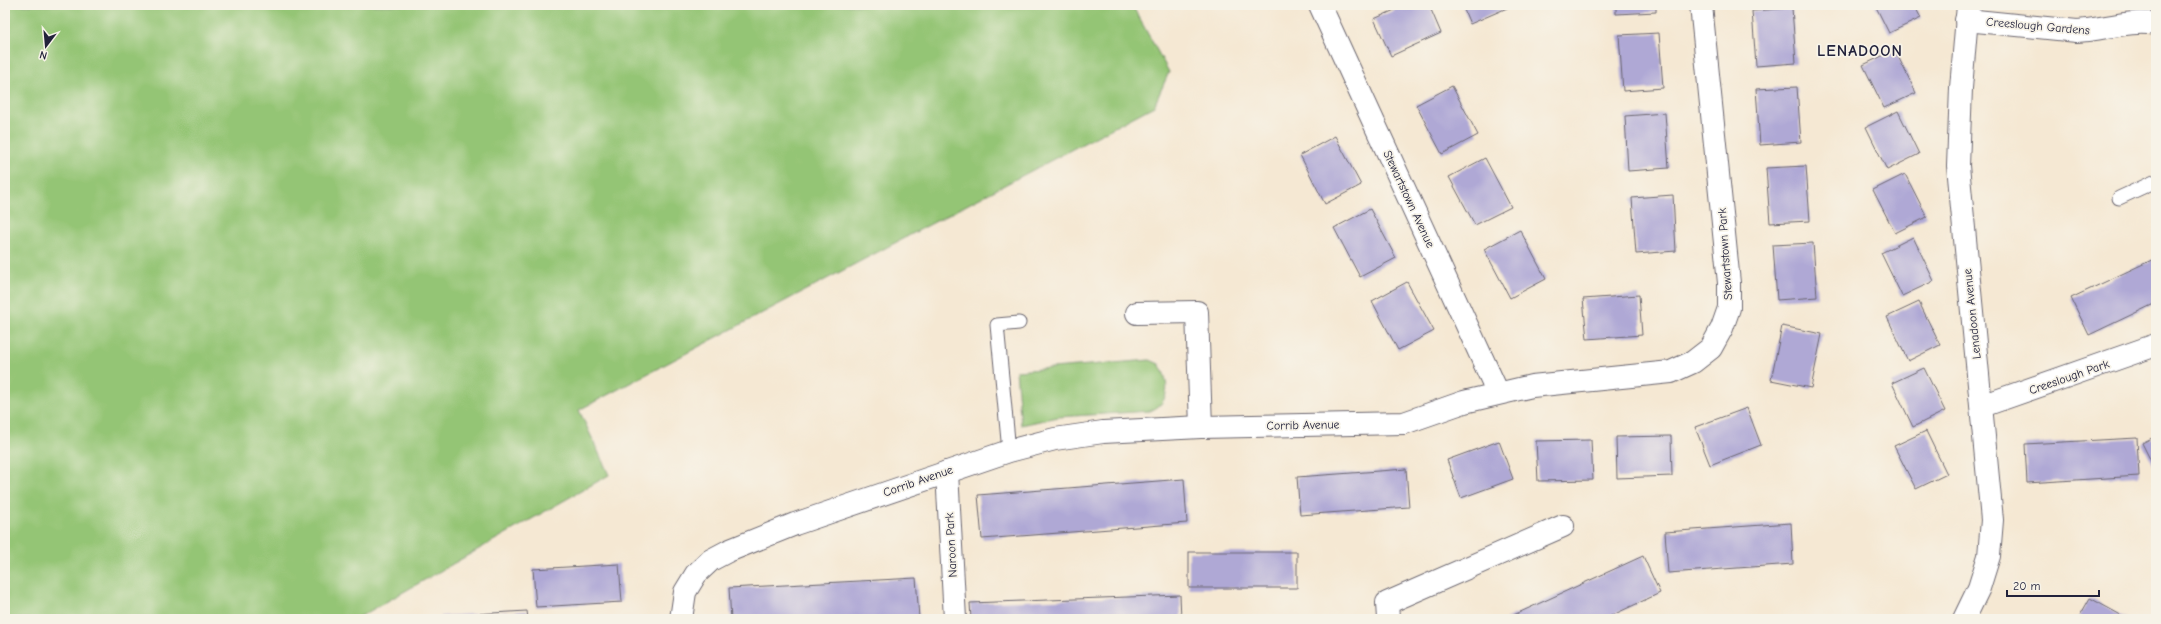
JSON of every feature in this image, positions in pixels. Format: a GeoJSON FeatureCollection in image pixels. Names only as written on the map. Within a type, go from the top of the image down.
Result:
{"type":"FeatureCollection","features":[{"type":"Feature","properties":{"kind":"street","name":"Stewartstown Avenue"},"geometry":{"type":"LineString","coordinates":[[1320,5],[1498,393]]}},
{"type":"Feature","properties":{"kind":"street","name":"Stewartstown Park"},"geometry":{"type":"LineString","coordinates":[[1404,423],[1498,393],[1545,384],[1671,372],[1693,362],[1711,348],[1722,328],[1728,308],[1729,283],[1701,5]]}},
{"type":"Feature","properties":{"kind":"street","name":"Creeslough Gardens"},"geometry":{"type":"LineString","coordinates":[[1967,12],[2076,31],[2095,30],[2146,22],[2156,24]]}},
{"type":"Feature","properties":{"kind":"street","name":"Lenadoon Avenue"},"geometry":{"type":"LineString","coordinates":[[1964,619],[1978,588],[1989,556],[1992,520],[1958,166],[1961,88],[1967,12]]}},
{"type":"Feature","properties":{"kind":"street"},"geometry":{"type":"LineString","coordinates":[[1137,313],[1197,312],[1201,427]]}},
{"type":"Feature","properties":{"kind":"street","name":"Creeslough Park"},"geometry":{"type":"LineString","coordinates":[[1982,406],[2156,345]]}},
{"type":"Feature","properties":{"kind":"street","name":"Corrib Avenue"},"geometry":{"type":"LineString","coordinates":[[681,619],[685,592],[696,574],[711,560],[728,551],[795,524],[1009,450],[1056,439],[1103,432],[1201,427],[1404,423]]}},
{"type":"Feature","properties":{"kind":"street","name":"Naroon Park"},"geometry":{"type":"LineString","coordinates":[[947,472],[955,619]]}},
{"type":"Feature","properties":{"kind":"street"},"geometry":{"type":"LineString","coordinates":[[1388,619],[1387,603],[1563,526]]}},
{"type":"Feature","properties":{"kind":"lane"},"geometry":{"type":"LineString","coordinates":[[2119,198],[2156,181]]}},
{"type":"Feature","properties":{"kind":"lane"},"geometry":{"type":"LineString","coordinates":[[1009,450],[997,325],[1019,323]]}},
{"type":"Feature","properties":{"kind":"green space"},"geometry":{"type":"Polygon","coordinates":[[[5,5],[1132,5],[1169,72],[1154,106],[579,410],[609,475],[356,619],[5,619],[5,5]]]}},
{"type":"Feature","properties":{"kind":"green space"},"geometry":{"type":"Polygon","coordinates":[[[1150,360],[1159,364],[1167,384],[1165,397],[1162,403],[1150,411],[1058,417],[1021,425],[1016,371],[1150,360]]]}},
{"type":"Feature","properties":{"kind":"building"},"geometry":{"type":"Polygon","coordinates":[[[1406,5],[1429,5],[1441,33],[1391,56],[1374,19],[1406,5]]]}},
{"type":"Feature","properties":{"kind":"building"},"geometry":{"type":"Polygon","coordinates":[[[1462,5],[1514,5],[1470,24],[1462,5]]]}},
{"type":"Feature","properties":{"kind":"building"},"geometry":{"type":"Polygon","coordinates":[[[1616,5],[1656,5],[1656,12],[1616,14],[1616,5]]]}},
{"type":"Feature","properties":{"kind":"building"},"geometry":{"type":"Polygon","coordinates":[[[1875,5],[1914,5],[1921,18],[1889,33],[1875,5]]]}},
{"type":"Feature","properties":{"kind":"building"},"geometry":{"type":"Polygon","coordinates":[[[1792,8],[1796,63],[1756,66],[1752,11],[1792,8]]]}},
{"type":"Feature","properties":{"kind":"building"},"geometry":{"type":"Polygon","coordinates":[[[1659,33],[1663,88],[1623,91],[1619,35],[1659,33]]]}},
{"type":"Feature","properties":{"kind":"building"},"geometry":{"type":"Polygon","coordinates":[[[1895,50],[1916,93],[1884,108],[1863,65],[1895,50]]]}},
{"type":"Feature","properties":{"kind":"building"},"geometry":{"type":"Polygon","coordinates":[[[1452,86],[1478,135],[1442,154],[1416,105],[1452,86]]]}},
{"type":"Feature","properties":{"kind":"building"},"geometry":{"type":"Polygon","coordinates":[[[1797,87],[1801,142],[1760,145],[1756,89],[1797,87]]]}},
{"type":"Feature","properties":{"kind":"building"},"geometry":{"type":"Polygon","coordinates":[[[1898,111],[1919,154],[1887,170],[1866,127],[1898,111]]]}},
{"type":"Feature","properties":{"kind":"building"},"geometry":{"type":"Polygon","coordinates":[[[1665,113],[1669,168],[1628,171],[1625,116],[1665,113]]]}},
{"type":"Feature","properties":{"kind":"building"},"geometry":{"type":"Polygon","coordinates":[[[1335,136],[1361,185],[1325,204],[1300,155],[1335,136]]]}},
{"type":"Feature","properties":{"kind":"building"},"geometry":{"type":"Polygon","coordinates":[[[1485,158],[1511,207],[1475,225],[1449,177],[1485,158]]]}},
{"type":"Feature","properties":{"kind":"building"},"geometry":{"type":"Polygon","coordinates":[[[1806,166],[1810,221],[1770,223],[1766,168],[1806,166]]]}},
{"type":"Feature","properties":{"kind":"building"},"geometry":{"type":"Polygon","coordinates":[[[1905,174],[1927,217],[1895,233],[1873,190],[1905,174]]]}},
{"type":"Feature","properties":{"kind":"building"},"geometry":{"type":"Polygon","coordinates":[[[1673,195],[1676,251],[1636,254],[1632,198],[1673,195]]]}},
{"type":"Feature","properties":{"kind":"building"},"geometry":{"type":"Polygon","coordinates":[[[1370,209],[1396,258],[1360,277],[1334,228],[1370,209]]]}},
{"type":"Feature","properties":{"kind":"building"},"geometry":{"type":"Polygon","coordinates":[[[1520,230],[1546,279],[1510,298],[1484,249],[1520,230]]]}},
{"type":"Feature","properties":{"kind":"building"},"geometry":{"type":"Polygon","coordinates":[[[1913,237],[1934,281],[1902,296],[1881,253],[1913,237]]]}},
{"type":"Feature","properties":{"kind":"building"},"geometry":{"type":"Polygon","coordinates":[[[1813,243],[1817,297],[1777,300],[1773,245],[1813,243]]]}},
{"type":"Feature","properties":{"kind":"building"},"geometry":{"type":"Polygon","coordinates":[[[2156,258],[2156,303],[2089,335],[2071,298],[2156,258]]]}},
{"type":"Feature","properties":{"kind":"building"},"geometry":{"type":"Polygon","coordinates":[[[1407,282],[1434,331],[1398,350],[1372,301],[1407,282]]]}},
{"type":"Feature","properties":{"kind":"building"},"geometry":{"type":"Polygon","coordinates":[[[1639,295],[1642,335],[1587,339],[1583,299],[1639,295]]]}},
{"type":"Feature","properties":{"kind":"building"},"geometry":{"type":"Polygon","coordinates":[[[1919,302],[1940,345],[1908,361],[1887,317],[1919,302]]]}},
{"type":"Feature","properties":{"kind":"building"},"geometry":{"type":"Polygon","coordinates":[[[1782,326],[1822,334],[1811,388],[1771,380],[1782,326]]]}},
{"type":"Feature","properties":{"kind":"building"},"geometry":{"type":"Polygon","coordinates":[[[1924,368],[1945,411],[1913,427],[1892,383],[1924,368]]]}},
{"type":"Feature","properties":{"kind":"building"},"geometry":{"type":"Polygon","coordinates":[[[1747,408],[1761,445],[1710,465],[1695,427],[1747,408]]]}},
{"type":"Feature","properties":{"kind":"building"},"geometry":{"type":"Polygon","coordinates":[[[1926,431],[1947,474],[1916,489],[1894,446],[1926,431]]]}},
{"type":"Feature","properties":{"kind":"building"},"geometry":{"type":"Polygon","coordinates":[[[1671,436],[1672,476],[1617,478],[1616,437],[1671,436]]]}},
{"type":"Feature","properties":{"kind":"building"},"geometry":{"type":"Polygon","coordinates":[[[2156,436],[2156,471],[2142,443],[2156,436]]]}},
{"type":"Feature","properties":{"kind":"building"},"geometry":{"type":"Polygon","coordinates":[[[2137,438],[2139,476],[2027,483],[2025,444],[2137,438]]]}},
{"type":"Feature","properties":{"kind":"building"},"geometry":{"type":"Polygon","coordinates":[[[1591,440],[1593,480],[1538,481],[1536,441],[1591,440]]]}},
{"type":"Feature","properties":{"kind":"building"},"geometry":{"type":"Polygon","coordinates":[[[1499,441],[1513,479],[1461,498],[1447,460],[1499,441]]]}},
{"type":"Feature","properties":{"kind":"building"},"geometry":{"type":"Polygon","coordinates":[[[1406,469],[1409,507],[1300,515],[1297,477],[1406,469]]]}},
{"type":"Feature","properties":{"kind":"building"},"geometry":{"type":"Polygon","coordinates":[[[1184,479],[1187,523],[982,539],[978,495],[1184,479]]]}},
{"type":"Feature","properties":{"kind":"building"},"geometry":{"type":"Polygon","coordinates":[[[1791,523],[1793,564],[1668,573],[1665,532],[1791,523]]]}},
{"type":"Feature","properties":{"kind":"building"},"geometry":{"type":"Polygon","coordinates":[[[1189,552],[1297,552],[1297,588],[1189,588],[1189,552]]]}},
{"type":"Feature","properties":{"kind":"building"},"geometry":{"type":"Polygon","coordinates":[[[1643,556],[1660,593],[1604,619],[1505,619],[1643,556]]]}},
{"type":"Feature","properties":{"kind":"building"},"geometry":{"type":"Polygon","coordinates":[[[619,564],[622,602],[536,607],[533,569],[619,564]]]}},
{"type":"Feature","properties":{"kind":"building"},"geometry":{"type":"Polygon","coordinates":[[[916,578],[919,618],[731,619],[729,588],[916,578]]]}},
{"type":"Feature","properties":{"kind":"building"},"geometry":{"type":"Polygon","coordinates":[[[1180,595],[1181,619],[971,619],[970,603],[1180,595]]]}},
{"type":"Feature","properties":{"kind":"building"},"geometry":{"type":"Polygon","coordinates":[[[2090,598],[2128,619],[2078,619],[2090,598]]]}},
{"type":"Feature","properties":{"kind":"building"},"geometry":{"type":"Polygon","coordinates":[[[527,611],[528,619],[441,619],[441,616],[527,611]]]}},
{"type":"Feature","properties":{"kind":"district","name":"LENADOON"},"geometry":{"type":"Point","coordinates":[1860,51]}}]}
